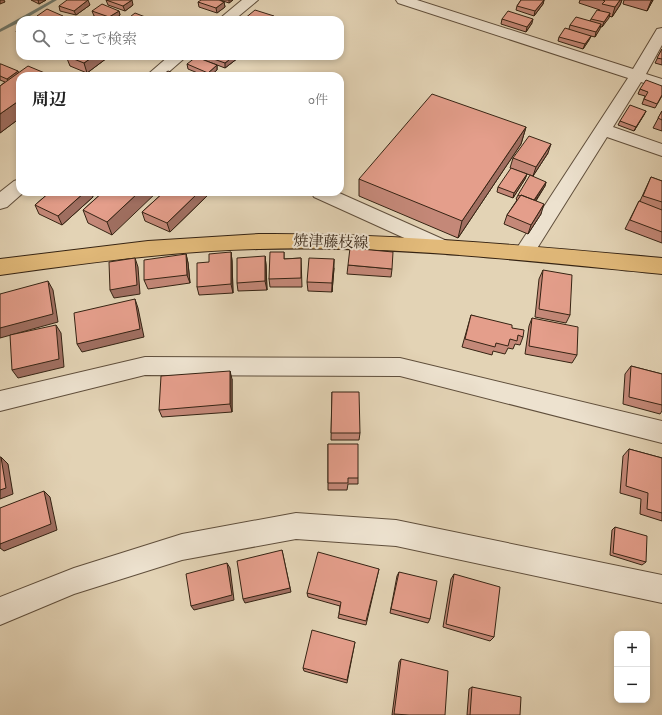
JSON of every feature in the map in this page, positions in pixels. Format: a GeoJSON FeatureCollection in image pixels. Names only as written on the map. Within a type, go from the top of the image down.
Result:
{"type":"FeatureCollection","features":[{"type":"Feature","properties":{"kind":"main road","name":"焼津藤枝線"},"geometry":{"type":"LineString","coordinates":[[0,267],[116,252],[227,242],[295,241],[440,246],[662,266]]}},
{"type":"Feature","properties":{"kind":"street"},"geometry":{"type":"LineString","coordinates":[[230,16],[251,0]]}},
{"type":"Feature","properties":{"kind":"street"},"geometry":{"type":"LineString","coordinates":[[403,0],[662,84]]}},
{"type":"Feature","properties":{"kind":"street"},"geometry":{"type":"LineString","coordinates":[[524,253],[637,76],[662,32]]}},
{"type":"Feature","properties":{"kind":"street"},"geometry":{"type":"LineString","coordinates":[[159,72],[175,60]]}},
{"type":"Feature","properties":{"kind":"street"},"geometry":{"type":"LineString","coordinates":[[602,129],[662,150]]}},
{"type":"Feature","properties":{"kind":"street"},"geometry":{"type":"LineString","coordinates":[[0,202],[16,188]]}},
{"type":"Feature","properties":{"kind":"street"},"geometry":{"type":"LineString","coordinates":[[329,196],[440,246]]}},
{"type":"Feature","properties":{"kind":"street"},"geometry":{"type":"LineString","coordinates":[[0,401],[145,366],[400,367],[662,432]]}},
{"type":"Feature","properties":{"kind":"street"},"geometry":{"type":"LineString","coordinates":[[0,611],[74,581],[182,547],[296,526],[396,533],[662,589]]}},
{"type":"Feature","properties":{"kind":"building"},"geometry":{"type":"Polygon","coordinates":[[[67,0],[88,0],[74,11],[59,6],[67,0]]]}},
{"type":"Feature","properties":{"kind":"building"},"geometry":{"type":"Polygon","coordinates":[[[106,0],[132,0],[123,6],[106,0]]]}},
{"type":"Feature","properties":{"kind":"building"},"geometry":{"type":"Polygon","coordinates":[[[201,0],[219,0],[224,2],[216,8],[198,2],[201,0]]]}},
{"type":"Feature","properties":{"kind":"building"},"geometry":{"type":"Polygon","coordinates":[[[521,0],[544,0],[535,11],[517,6],[521,0]]]}},
{"type":"Feature","properties":{"kind":"building"},"geometry":{"type":"Polygon","coordinates":[[[603,0],[620,0],[615,7],[602,4],[605,1],[603,0]]]}},
{"type":"Feature","properties":{"kind":"building"},"geometry":{"type":"Polygon","coordinates":[[[102,4],[119,11],[111,16],[106,16],[92,11],[102,4]]]}},
{"type":"Feature","properties":{"kind":"building"},"geometry":{"type":"Polygon","coordinates":[[[47,9],[63,16],[37,16],[47,9]]]}},
{"type":"Feature","properties":{"kind":"building"},"geometry":{"type":"Polygon","coordinates":[[[255,10],[274,16],[248,16],[255,10]]]}},
{"type":"Feature","properties":{"kind":"building"},"geometry":{"type":"Polygon","coordinates":[[[597,10],[610,13],[604,22],[591,19],[597,10]]]}},
{"type":"Feature","properties":{"kind":"building"},"geometry":{"type":"Polygon","coordinates":[[[508,11],[533,19],[527,27],[502,19],[508,11]]]}},
{"type":"Feature","properties":{"kind":"building"},"geometry":{"type":"Polygon","coordinates":[[[135,13],[143,16],[131,16],[135,13]]]}},
{"type":"Feature","properties":{"kind":"building"},"geometry":{"type":"Polygon","coordinates":[[[576,17],[601,24],[596,32],[570,25],[576,17]]]}},
{"type":"Feature","properties":{"kind":"building"},"geometry":{"type":"Polygon","coordinates":[[[565,28],[591,36],[585,44],[559,37],[565,28]]]}},
{"type":"Feature","properties":{"kind":"building"},"geometry":{"type":"Polygon","coordinates":[[[662,49],[662,59],[657,58],[662,49]]]}},
{"type":"Feature","properties":{"kind":"building"},"geometry":{"type":"Polygon","coordinates":[[[76,60],[88,60],[84,63],[76,60]]]}},
{"type":"Feature","properties":{"kind":"building"},"geometry":{"type":"Polygon","coordinates":[[[192,60],[204,60],[217,65],[209,72],[206,72],[187,64],[192,60]]]}},
{"type":"Feature","properties":{"kind":"building"},"geometry":{"type":"Polygon","coordinates":[[[216,60],[229,60],[225,63],[216,60]]]}},
{"type":"Feature","properties":{"kind":"building"},"geometry":{"type":"Polygon","coordinates":[[[0,64],[18,71],[7,79],[0,76],[0,64]]]}},
{"type":"Feature","properties":{"kind":"building"},"geometry":{"type":"Polygon","coordinates":[[[28,66],[42,72],[20,72],[28,66]]]}},
{"type":"Feature","properties":{"kind":"building"},"geometry":{"type":"Polygon","coordinates":[[[16,75],[16,103],[0,114],[0,86],[16,75]]]}},
{"type":"Feature","properties":{"kind":"building"},"geometry":{"type":"Polygon","coordinates":[[[646,80],[662,86],[662,95],[657,104],[644,99],[648,92],[640,89],[646,80]]]}},
{"type":"Feature","properties":{"kind":"building"},"geometry":{"type":"Polygon","coordinates":[[[432,94],[526,127],[462,221],[359,179],[432,94]]]}},
{"type":"Feature","properties":{"kind":"building"},"geometry":{"type":"Polygon","coordinates":[[[630,105],[646,111],[636,127],[620,121],[630,105]]]}},
{"type":"Feature","properties":{"kind":"building"},"geometry":{"type":"Polygon","coordinates":[[[662,111],[662,120],[658,118],[662,111]]]}},
{"type":"Feature","properties":{"kind":"building"},"geometry":{"type":"Polygon","coordinates":[[[529,136],[551,144],[536,167],[513,158],[529,136]]]}},
{"type":"Feature","properties":{"kind":"building"},"geometry":{"type":"Polygon","coordinates":[[[511,168],[527,174],[514,193],[498,187],[511,168]]]}},
{"type":"Feature","properties":{"kind":"building"},"geometry":{"type":"Polygon","coordinates":[[[530,175],[546,182],[534,200],[518,195],[530,175]]]}},
{"type":"Feature","properties":{"kind":"building"},"geometry":{"type":"Polygon","coordinates":[[[651,177],[662,181],[662,202],[643,196],[651,177]]]}},
{"type":"Feature","properties":{"kind":"building"},"geometry":{"type":"Polygon","coordinates":[[[521,195],[544,204],[531,225],[507,215],[521,195]]]}},
{"type":"Feature","properties":{"kind":"building"},"geometry":{"type":"Polygon","coordinates":[[[45,196],[80,196],[58,216],[35,205],[45,196]]]}},
{"type":"Feature","properties":{"kind":"building"},"geometry":{"type":"Polygon","coordinates":[[[99,196],[135,196],[107,222],[83,210],[99,196]]]}},
{"type":"Feature","properties":{"kind":"building"},"geometry":{"type":"Polygon","coordinates":[[[160,196],[195,196],[167,223],[142,212],[160,196]]]}},
{"type":"Feature","properties":{"kind":"building"},"geometry":{"type":"Polygon","coordinates":[[[639,201],[662,210],[662,232],[630,220],[639,201]]]}},
{"type":"Feature","properties":{"kind":"building"},"geometry":{"type":"Polygon","coordinates":[[[350,248],[393,252],[392,269],[348,265],[350,248]]]}},
{"type":"Feature","properties":{"kind":"building"},"geometry":{"type":"Polygon","coordinates":[[[231,252],[231,284],[197,287],[197,263],[209,262],[209,254],[231,252]]]}},
{"type":"Feature","properties":{"kind":"building"},"geometry":{"type":"Polygon","coordinates":[[[270,252],[284,252],[284,259],[301,258],[301,278],[269,279],[270,252]]]}},
{"type":"Feature","properties":{"kind":"building"},"geometry":{"type":"Polygon","coordinates":[[[186,254],[187,275],[144,280],[144,260],[186,254]]]}},
{"type":"Feature","properties":{"kind":"building"},"geometry":{"type":"Polygon","coordinates":[[[265,256],[265,281],[237,283],[237,258],[265,256]]]}},
{"type":"Feature","properties":{"kind":"building"},"geometry":{"type":"Polygon","coordinates":[[[135,258],[137,285],[110,290],[109,262],[135,258]]]}},
{"type":"Feature","properties":{"kind":"building"},"geometry":{"type":"Polygon","coordinates":[[[309,258],[334,259],[332,283],[307,282],[309,258]]]}},
{"type":"Feature","properties":{"kind":"building"},"geometry":{"type":"Polygon","coordinates":[[[543,270],[572,275],[570,315],[539,309],[543,270]]]}},
{"type":"Feature","properties":{"kind":"building"},"geometry":{"type":"Polygon","coordinates":[[[48,281],[53,314],[0,328],[0,294],[48,281]]]}},
{"type":"Feature","properties":{"kind":"building"},"geometry":{"type":"Polygon","coordinates":[[[135,299],[140,329],[77,344],[74,313],[135,299]]]}},
{"type":"Feature","properties":{"kind":"building"},"geometry":{"type":"Polygon","coordinates":[[[471,315],[512,325],[512,328],[524,330],[523,337],[518,335],[517,341],[510,339],[508,346],[496,343],[495,347],[465,339],[471,315]]]}},
{"type":"Feature","properties":{"kind":"building"},"geometry":{"type":"Polygon","coordinates":[[[532,318],[578,327],[577,355],[529,346],[532,318]]]}},
{"type":"Feature","properties":{"kind":"building"},"geometry":{"type":"Polygon","coordinates":[[[56,325],[59,359],[12,370],[10,335],[56,325]]]}},
{"type":"Feature","properties":{"kind":"building"},"geometry":{"type":"Polygon","coordinates":[[[631,366],[662,374],[662,405],[629,397],[631,366]]]}},
{"type":"Feature","properties":{"kind":"building"},"geometry":{"type":"Polygon","coordinates":[[[230,371],[230,404],[159,410],[161,376],[230,371]]]}},
{"type":"Feature","properties":{"kind":"building"},"geometry":{"type":"Polygon","coordinates":[[[332,392],[359,392],[360,433],[331,433],[332,392]]]}},
{"type":"Feature","properties":{"kind":"building"},"geometry":{"type":"Polygon","coordinates":[[[328,444],[358,444],[358,478],[348,478],[348,483],[328,483],[328,444]]]}},
{"type":"Feature","properties":{"kind":"building"},"geometry":{"type":"Polygon","coordinates":[[[629,449],[662,458],[662,513],[647,509],[648,493],[626,486],[629,449]]]}},
{"type":"Feature","properties":{"kind":"building"},"geometry":{"type":"Polygon","coordinates":[[[0,457],[6,488],[0,490],[0,457]]]}},
{"type":"Feature","properties":{"kind":"building"},"geometry":{"type":"Polygon","coordinates":[[[44,491],[51,524],[0,544],[0,508],[44,491]]]}},
{"type":"Feature","properties":{"kind":"building"},"geometry":{"type":"Polygon","coordinates":[[[615,527],[647,536],[646,562],[613,553],[615,527]]]}},
{"type":"Feature","properties":{"kind":"building"},"geometry":{"type":"Polygon","coordinates":[[[282,550],[290,588],[243,599],[237,561],[282,550]]]}},
{"type":"Feature","properties":{"kind":"building"},"geometry":{"type":"Polygon","coordinates":[[[318,552],[379,569],[366,621],[339,614],[341,602],[307,593],[318,552]]]}},
{"type":"Feature","properties":{"kind":"building"},"geometry":{"type":"Polygon","coordinates":[[[227,563],[232,595],[191,606],[186,574],[227,563]]]}},
{"type":"Feature","properties":{"kind":"building"},"geometry":{"type":"Polygon","coordinates":[[[399,572],[437,581],[430,619],[391,609],[399,572]]]}},
{"type":"Feature","properties":{"kind":"building"},"geometry":{"type":"Polygon","coordinates":[[[454,574],[500,587],[494,637],[446,624],[454,574]]]}},
{"type":"Feature","properties":{"kind":"building"},"geometry":{"type":"Polygon","coordinates":[[[312,630],[355,642],[347,680],[303,668],[312,630]]]}},
{"type":"Feature","properties":{"kind":"building"},"geometry":{"type":"Polygon","coordinates":[[[401,659],[448,671],[445,715],[394,714],[401,659]]]}},
{"type":"Feature","properties":{"kind":"building"},"geometry":{"type":"Polygon","coordinates":[[[472,687],[521,697],[520,715],[470,715],[472,687]]]}},
{"type":"Feature","properties":{"kind":"waterway"},"geometry":{"type":"LineString","coordinates":[[27,16],[55,0]]}},
{"type":"Feature","properties":{"kind":"waterway"},"geometry":{"type":"LineString","coordinates":[[0,31],[16,22]]}}]}
